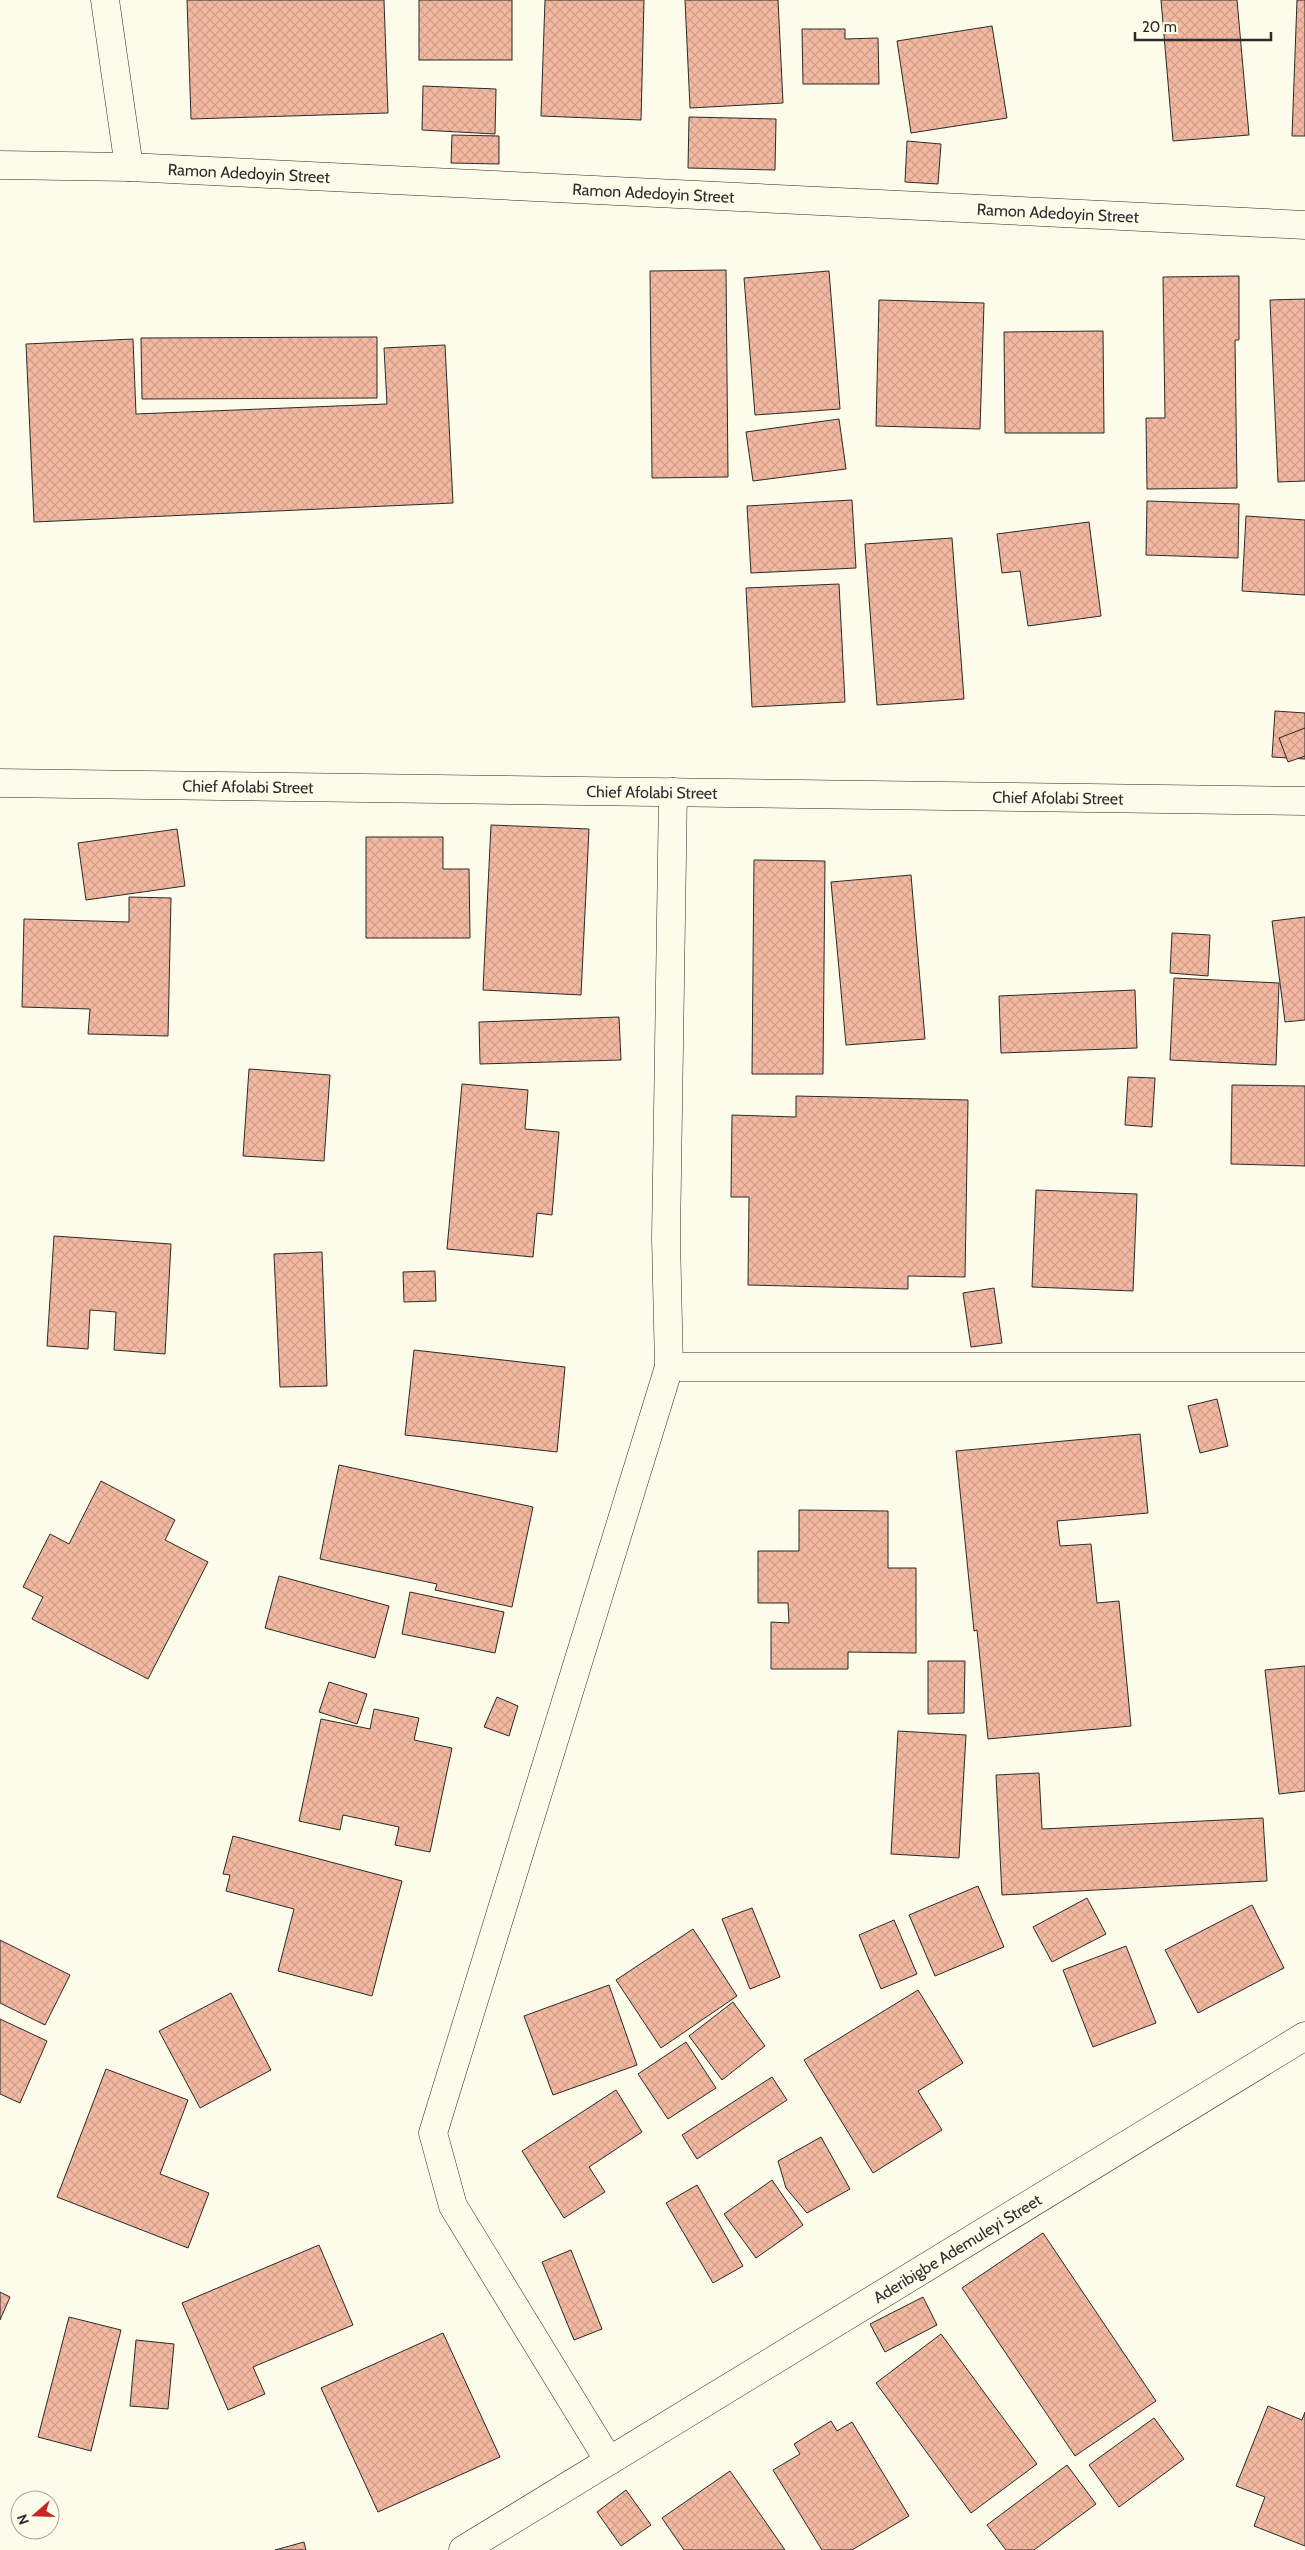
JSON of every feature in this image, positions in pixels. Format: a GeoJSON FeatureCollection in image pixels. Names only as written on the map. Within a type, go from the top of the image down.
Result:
{"type":"FeatureCollection","features":[{"type":"Feature","properties":{"kind":"street"},"geometry":{"type":"LineString","coordinates":[[104,0],[130,167]]}},
{"type":"Feature","properties":{"kind":"street","name":"Ramon Adedoyin Street"},"geometry":{"type":"LineString","coordinates":[[0,165],[130,167],[1305,225]]}},
{"type":"Feature","properties":{"kind":"street","name":"Chief Afolabi Street"},"geometry":{"type":"LineString","coordinates":[[0,783],[1305,801]]}},
{"type":"Feature","properties":{"kind":"street"},"geometry":{"type":"LineString","coordinates":[[609,2461],[453,2206],[433,2133],[669,1367],[666,1238],[673,792]]}},
{"type":"Feature","properties":{"kind":"street"},"geometry":{"type":"LineString","coordinates":[[669,1367],[1305,1367]]}},
{"type":"Feature","properties":{"kind":"street","name":"Aderibigbe Ademuleyi Street"},"geometry":{"type":"LineString","coordinates":[[464,2550],[1305,2036]]}},
{"type":"Feature","properties":{"kind":"building"},"geometry":{"type":"Polygon","coordinates":[[[187,0],[384,0],[388,113],[191,119],[187,0]]]}},
{"type":"Feature","properties":{"kind":"building"},"geometry":{"type":"Polygon","coordinates":[[[419,0],[512,0],[512,60],[419,60],[419,0]]]}},
{"type":"Feature","properties":{"kind":"building"},"geometry":{"type":"Polygon","coordinates":[[[545,0],[644,0],[641,120],[541,116],[545,0]]]}},
{"type":"Feature","properties":{"kind":"building"},"geometry":{"type":"Polygon","coordinates":[[[685,0],[778,0],[783,103],[690,108],[685,0]]]}},
{"type":"Feature","properties":{"kind":"building"},"geometry":{"type":"Polygon","coordinates":[[[1161,0],[1237,0],[1249,135],[1173,141],[1161,0]]]}},
{"type":"Feature","properties":{"kind":"building"},"geometry":{"type":"Polygon","coordinates":[[[1297,0],[1305,0],[1305,136],[1292,136],[1297,0]]]}},
{"type":"Feature","properties":{"kind":"building"},"geometry":{"type":"Polygon","coordinates":[[[992,26],[1007,118],[911,133],[897,41],[992,26]]]}},
{"type":"Feature","properties":{"kind":"building"},"geometry":{"type":"Polygon","coordinates":[[[802,29],[845,29],[845,39],[878,38],[879,84],[803,84],[802,29]]]}},
{"type":"Feature","properties":{"kind":"building"},"geometry":{"type":"Polygon","coordinates":[[[423,86],[496,89],[495,134],[422,130],[423,86]]]}},
{"type":"Feature","properties":{"kind":"building"},"geometry":{"type":"Polygon","coordinates":[[[689,117],[776,119],[775,170],[688,168],[689,117]]]}},
{"type":"Feature","properties":{"kind":"building"},"geometry":{"type":"Polygon","coordinates":[[[452,135],[499,136],[499,164],[451,163],[452,135]]]}},
{"type":"Feature","properties":{"kind":"building"},"geometry":{"type":"Polygon","coordinates":[[[907,141],[941,144],[938,184],[905,182],[907,141]]]}},
{"type":"Feature","properties":{"kind":"building"},"geometry":{"type":"Polygon","coordinates":[[[726,270],[728,477],[652,478],[650,271],[726,270]]]}},
{"type":"Feature","properties":{"kind":"building"},"geometry":{"type":"Polygon","coordinates":[[[829,271],[840,409],[755,415],[744,278],[829,271]]]}},
{"type":"Feature","properties":{"kind":"building"},"geometry":{"type":"Polygon","coordinates":[[[1239,276],[1239,340],[1235,340],[1237,488],[1147,489],[1146,418],[1165,418],[1163,277],[1239,276]]]}},
{"type":"Feature","properties":{"kind":"building"},"geometry":{"type":"Polygon","coordinates":[[[1305,299],[1305,481],[1278,482],[1270,300],[1305,299]]]}},
{"type":"Feature","properties":{"kind":"building"},"geometry":{"type":"Polygon","coordinates":[[[879,300],[984,303],[980,429],[876,426],[879,300]]]}},
{"type":"Feature","properties":{"kind":"building"},"geometry":{"type":"Polygon","coordinates":[[[1103,331],[1104,433],[1005,433],[1004,332],[1103,331]]]}},
{"type":"Feature","properties":{"kind":"building"},"geometry":{"type":"Polygon","coordinates":[[[377,337],[377,398],[142,399],[141,338],[377,337]]]}},
{"type":"Feature","properties":{"kind":"building"},"geometry":{"type":"Polygon","coordinates":[[[133,339],[136,414],[387,404],[384,348],[445,345],[453,503],[34,522],[26,344],[133,339]]]}},
{"type":"Feature","properties":{"kind":"building"},"geometry":{"type":"Polygon","coordinates":[[[839,419],[846,469],[753,481],[746,432],[839,419]]]}},
{"type":"Feature","properties":{"kind":"building"},"geometry":{"type":"Polygon","coordinates":[[[852,500],[856,568],[751,573],[747,506],[852,500]]]}},
{"type":"Feature","properties":{"kind":"building"},"geometry":{"type":"Polygon","coordinates":[[[1147,501],[1239,504],[1238,558],[1146,555],[1147,501]]]}},
{"type":"Feature","properties":{"kind":"building"},"geometry":{"type":"Polygon","coordinates":[[[1246,516],[1305,520],[1305,595],[1242,591],[1246,516]]]}},
{"type":"Feature","properties":{"kind":"building"},"geometry":{"type":"Polygon","coordinates":[[[1089,522],[1101,616],[1028,626],[1020,571],[1002,573],[997,534],[1089,522]]]}},
{"type":"Feature","properties":{"kind":"building"},"geometry":{"type":"Polygon","coordinates":[[[952,538],[964,699],[877,705],[865,544],[952,538]]]}},
{"type":"Feature","properties":{"kind":"building"},"geometry":{"type":"Polygon","coordinates":[[[839,584],[845,702],[752,707],[746,588],[839,584]]]}},
{"type":"Feature","properties":{"kind":"building"},"geometry":{"type":"Polygon","coordinates":[[[1275,711],[1305,713],[1305,759],[1272,757],[1275,711]]]}},
{"type":"Feature","properties":{"kind":"building"},"geometry":{"type":"Polygon","coordinates":[[[1305,728],[1305,756],[1288,762],[1279,738],[1305,728]]]}},
{"type":"Feature","properties":{"kind":"building"},"geometry":{"type":"Polygon","coordinates":[[[491,825],[589,829],[581,995],[483,990],[491,825]]]}},
{"type":"Feature","properties":{"kind":"building"},"geometry":{"type":"Polygon","coordinates":[[[177,829],[185,886],[86,900],[78,843],[177,829]]]}},
{"type":"Feature","properties":{"kind":"building"},"geometry":{"type":"Polygon","coordinates":[[[366,837],[443,837],[443,869],[469,869],[470,938],[366,938],[366,837]]]}},
{"type":"Feature","properties":{"kind":"building"},"geometry":{"type":"Polygon","coordinates":[[[754,860],[825,861],[823,1074],[752,1074],[754,860]]]}},
{"type":"Feature","properties":{"kind":"building"},"geometry":{"type":"Polygon","coordinates":[[[911,875],[925,1039],[846,1045],[831,882],[911,875]]]}},
{"type":"Feature","properties":{"kind":"building"},"geometry":{"type":"Polygon","coordinates":[[[129,897],[171,898],[168,1036],[88,1034],[90,1009],[22,1007],[24,919],[129,922],[129,897]]]}},
{"type":"Feature","properties":{"kind":"building"},"geometry":{"type":"Polygon","coordinates":[[[1305,917],[1305,1020],[1285,1022],[1272,921],[1305,917]]]}},
{"type":"Feature","properties":{"kind":"building"},"geometry":{"type":"Polygon","coordinates":[[[1172,933],[1210,935],[1208,976],[1170,973],[1172,933]]]}},
{"type":"Feature","properties":{"kind":"building"},"geometry":{"type":"Polygon","coordinates":[[[1174,978],[1279,983],[1276,1065],[1170,1060],[1174,978]]]}},
{"type":"Feature","properties":{"kind":"building"},"geometry":{"type":"Polygon","coordinates":[[[1135,990],[1137,1048],[1001,1053],[999,996],[1135,990]]]}},
{"type":"Feature","properties":{"kind":"building"},"geometry":{"type":"Polygon","coordinates":[[[619,1017],[621,1060],[480,1064],[479,1022],[619,1017]]]}},
{"type":"Feature","properties":{"kind":"building"},"geometry":{"type":"Polygon","coordinates":[[[249,1069],[330,1075],[324,1161],[243,1156],[249,1069]]]}},
{"type":"Feature","properties":{"kind":"building"},"geometry":{"type":"Polygon","coordinates":[[[1128,1077],[1155,1078],[1152,1127],[1125,1125],[1128,1077]]]}},
{"type":"Feature","properties":{"kind":"building"},"geometry":{"type":"Polygon","coordinates":[[[462,1084],[528,1090],[525,1129],[559,1132],[552,1215],[537,1213],[533,1257],[447,1249],[462,1084]]]}},
{"type":"Feature","properties":{"kind":"building"},"geometry":{"type":"Polygon","coordinates":[[[1232,1085],[1305,1086],[1305,1166],[1231,1164],[1232,1085]]]}},
{"type":"Feature","properties":{"kind":"building"},"geometry":{"type":"Polygon","coordinates":[[[796,1096],[968,1100],[965,1277],[908,1276],[908,1289],[748,1285],[749,1197],[731,1197],[732,1115],[796,1117],[796,1096]]]}},
{"type":"Feature","properties":{"kind":"building"},"geometry":{"type":"Polygon","coordinates":[[[1036,1190],[1137,1194],[1133,1291],[1032,1287],[1036,1190]]]}},
{"type":"Feature","properties":{"kind":"building"},"geometry":{"type":"Polygon","coordinates":[[[54,1236],[171,1244],[165,1354],[114,1350],[116,1312],[90,1310],[88,1349],[47,1346],[54,1236]]]}},
{"type":"Feature","properties":{"kind":"building"},"geometry":{"type":"Polygon","coordinates":[[[322,1252],[327,1386],[280,1387],[274,1254],[322,1252]]]}},
{"type":"Feature","properties":{"kind":"building"},"geometry":{"type":"Polygon","coordinates":[[[435,1271],[436,1301],[404,1302],[403,1272],[435,1271]]]}},
{"type":"Feature","properties":{"kind":"building"},"geometry":{"type":"Polygon","coordinates":[[[994,1288],[1002,1343],[971,1347],[963,1293],[994,1288]]]}},
{"type":"Feature","properties":{"kind":"building"},"geometry":{"type":"Polygon","coordinates":[[[414,1350],[565,1367],[557,1452],[405,1435],[414,1350]]]}},
{"type":"Feature","properties":{"kind":"building"},"geometry":{"type":"Polygon","coordinates":[[[1217,1399],[1228,1446],[1200,1453],[1188,1406],[1217,1399]]]}},
{"type":"Feature","properties":{"kind":"building"},"geometry":{"type":"Polygon","coordinates":[[[1140,1434],[1148,1513],[1057,1521],[1060,1546],[1091,1544],[1097,1603],[1119,1601],[1131,1726],[988,1739],[977,1630],[974,1631],[956,1451],[1140,1434]]]}},
{"type":"Feature","properties":{"kind":"building"},"geometry":{"type":"Polygon","coordinates":[[[339,1465],[533,1507],[512,1607],[435,1590],[437,1584],[320,1559],[339,1465]]]}},
{"type":"Feature","properties":{"kind":"building"},"geometry":{"type":"Polygon","coordinates":[[[101,1481],[175,1520],[165,1540],[208,1562],[148,1679],[32,1619],[43,1597],[23,1587],[50,1534],[69,1544],[101,1481]]]}},
{"type":"Feature","properties":{"kind":"building"},"geometry":{"type":"Polygon","coordinates":[[[799,1510],[888,1511],[888,1568],[916,1568],[916,1653],[848,1652],[848,1669],[771,1669],[771,1622],[789,1623],[788,1603],[758,1603],[758,1551],[799,1551],[799,1510]]]}},
{"type":"Feature","properties":{"kind":"building"},"geometry":{"type":"Polygon","coordinates":[[[279,1576],[389,1606],[375,1658],[265,1628],[279,1576]]]}},
{"type":"Feature","properties":{"kind":"building"},"geometry":{"type":"Polygon","coordinates":[[[410,1592],[504,1612],[495,1653],[402,1634],[410,1592]]]}},
{"type":"Feature","properties":{"kind":"building"},"geometry":{"type":"Polygon","coordinates":[[[928,1661],[965,1661],[964,1713],[928,1714],[928,1661]]]}},
{"type":"Feature","properties":{"kind":"building"},"geometry":{"type":"Polygon","coordinates":[[[1305,1666],[1305,1791],[1279,1794],[1265,1670],[1305,1666]]]}},
{"type":"Feature","properties":{"kind":"building"},"geometry":{"type":"Polygon","coordinates":[[[329,1682],[367,1694],[357,1724],[319,1712],[329,1682]]]}},
{"type":"Feature","properties":{"kind":"building"},"geometry":{"type":"Polygon","coordinates":[[[497,1697],[518,1706],[509,1736],[484,1727],[497,1697]]]}},
{"type":"Feature","properties":{"kind":"building"},"geometry":{"type":"Polygon","coordinates":[[[374,1709],[419,1718],[414,1740],[452,1748],[430,1852],[395,1845],[399,1827],[343,1815],[340,1830],[299,1821],[321,1719],[370,1729],[374,1709]]]}},
{"type":"Feature","properties":{"kind":"building"},"geometry":{"type":"Polygon","coordinates":[[[898,1731],[966,1735],[959,1858],[891,1854],[898,1731]]]}},
{"type":"Feature","properties":{"kind":"building"},"geometry":{"type":"Polygon","coordinates":[[[1039,1773],[1042,1829],[1263,1818],[1267,1881],[1002,1895],[996,1775],[1039,1773]]]}},
{"type":"Feature","properties":{"kind":"building"},"geometry":{"type":"Polygon","coordinates":[[[233,1836],[402,1881],[372,1996],[278,1971],[294,1909],[226,1891],[230,1875],[223,1874],[233,1836]]]}},
{"type":"Feature","properties":{"kind":"building"},"geometry":{"type":"Polygon","coordinates":[[[978,1886],[1004,1947],[935,1976],[909,1915],[978,1886]]]}},
{"type":"Feature","properties":{"kind":"building"},"geometry":{"type":"Polygon","coordinates":[[[1087,1898],[1106,1934],[1052,1962],[1033,1927],[1087,1898]]]}},
{"type":"Feature","properties":{"kind":"building"},"geometry":{"type":"Polygon","coordinates":[[[1252,1905],[1284,1968],[1198,2013],[1165,1950],[1252,1905]]]}},
{"type":"Feature","properties":{"kind":"building"},"geometry":{"type":"Polygon","coordinates":[[[752,1908],[780,1977],[750,1989],[722,1919],[752,1908]]]}},
{"type":"Feature","properties":{"kind":"building"},"geometry":{"type":"Polygon","coordinates":[[[894,1920],[917,1974],[881,1989],[859,1935],[894,1920]]]}},
{"type":"Feature","properties":{"kind":"building"},"geometry":{"type":"Polygon","coordinates":[[[693,1929],[737,1996],[661,2048],[616,1980],[693,1929]]]}},
{"type":"Feature","properties":{"kind":"building"},"geometry":{"type":"Polygon","coordinates":[[[0,1940],[70,1975],[45,2025],[0,2003],[0,1940]]]}},
{"type":"Feature","properties":{"kind":"building"},"geometry":{"type":"Polygon","coordinates":[[[1126,1946],[1156,2023],[1093,2047],[1063,1970],[1126,1946]]]}},
{"type":"Feature","properties":{"kind":"building"},"geometry":{"type":"Polygon","coordinates":[[[609,1985],[637,2065],[553,2095],[524,2016],[609,1985]]]}},
{"type":"Feature","properties":{"kind":"building"},"geometry":{"type":"Polygon","coordinates":[[[918,1990],[963,2063],[918,2091],[942,2130],[873,2173],[804,2060],[918,1990]]]}},
{"type":"Feature","properties":{"kind":"building"},"geometry":{"type":"Polygon","coordinates":[[[231,1993],[271,2070],[200,2108],[159,2031],[231,1993]]]}},
{"type":"Feature","properties":{"kind":"building"},"geometry":{"type":"Polygon","coordinates":[[[733,2002],[765,2046],[722,2080],[689,2036],[733,2002]]]}},
{"type":"Feature","properties":{"kind":"building"},"geometry":{"type":"Polygon","coordinates":[[[0,2019],[47,2041],[20,2103],[0,2094],[0,2019]]]}},
{"type":"Feature","properties":{"kind":"building"},"geometry":{"type":"Polygon","coordinates":[[[686,2042],[716,2088],[668,2119],[638,2074],[686,2042]]]}},
{"type":"Feature","properties":{"kind":"building"},"geometry":{"type":"Polygon","coordinates":[[[106,2069],[188,2100],[160,2174],[209,2193],[188,2248],[57,2197],[106,2069]]]}},
{"type":"Feature","properties":{"kind":"building"},"geometry":{"type":"Polygon","coordinates":[[[772,2077],[787,2100],[697,2159],[682,2135],[772,2077]]]}},
{"type":"Feature","properties":{"kind":"building"},"geometry":{"type":"Polygon","coordinates":[[[616,2090],[642,2132],[589,2167],[605,2192],[564,2218],[522,2151],[616,2090]]]}},
{"type":"Feature","properties":{"kind":"building"},"geometry":{"type":"Polygon","coordinates":[[[821,2137],[850,2189],[807,2213],[786,2188],[778,2161],[821,2137]]]}},
{"type":"Feature","properties":{"kind":"building"},"geometry":{"type":"Polygon","coordinates":[[[772,2180],[803,2225],[756,2258],[724,2214],[772,2180]]]}},
{"type":"Feature","properties":{"kind":"building"},"geometry":{"type":"Polygon","coordinates":[[[697,2185],[743,2266],[713,2283],[666,2203],[697,2185]]]}},
{"type":"Feature","properties":{"kind":"building"},"geometry":{"type":"Polygon","coordinates":[[[1043,2233],[1156,2401],[1075,2456],[962,2288],[1043,2233]]]}},
{"type":"Feature","properties":{"kind":"building"},"geometry":{"type":"Polygon","coordinates":[[[319,2245],[353,2325],[253,2367],[265,2394],[228,2410],[182,2303],[319,2245]]]}},
{"type":"Feature","properties":{"kind":"building"},"geometry":{"type":"Polygon","coordinates":[[[571,2250],[602,2329],[574,2340],[542,2262],[571,2250]]]}},
{"type":"Feature","properties":{"kind":"building"},"geometry":{"type":"Polygon","coordinates":[[[0,2292],[10,2297],[0,2320],[0,2292]]]}},
{"type":"Feature","properties":{"kind":"building"},"geometry":{"type":"Polygon","coordinates":[[[923,2297],[937,2325],[885,2352],[870,2324],[923,2297]]]}},
{"type":"Feature","properties":{"kind":"building"},"geometry":{"type":"Polygon","coordinates":[[[69,2317],[121,2330],[91,2451],[38,2437],[69,2317]]]}},
{"type":"Feature","properties":{"kind":"building"},"geometry":{"type":"Polygon","coordinates":[[[443,2333],[500,2457],[378,2512],[321,2388],[443,2333]]]}},
{"type":"Feature","properties":{"kind":"building"},"geometry":{"type":"Polygon","coordinates":[[[941,2334],[1037,2464],[971,2513],[876,2383],[941,2334]]]}},
{"type":"Feature","properties":{"kind":"building"},"geometry":{"type":"Polygon","coordinates":[[[136,2340],[174,2344],[168,2409],[130,2406],[136,2340]]]}},
{"type":"Feature","properties":{"kind":"building"},"geometry":{"type":"Polygon","coordinates":[[[1268,2406],[1302,2420],[1305,2412],[1305,2546],[1254,2526],[1265,2497],[1236,2486],[1268,2406]]]}},
{"type":"Feature","properties":{"kind":"building"},"geometry":{"type":"Polygon","coordinates":[[[1154,2418],[1184,2459],[1119,2507],[1089,2465],[1154,2418]]]}},
{"type":"Feature","properties":{"kind":"building"},"geometry":{"type":"Polygon","coordinates":[[[831,2421],[837,2431],[852,2422],[909,2516],[852,2550],[822,2550],[773,2470],[800,2454],[794,2444],[831,2421]]]}},
{"type":"Feature","properties":{"kind":"building"},"geometry":{"type":"Polygon","coordinates":[[[1067,2465],[1096,2504],[1034,2550],[1006,2550],[987,2525],[1067,2465]]]}},
{"type":"Feature","properties":{"kind":"building"},"geometry":{"type":"Polygon","coordinates":[[[730,2471],[785,2550],[684,2550],[662,2518],[730,2471]]]}},
{"type":"Feature","properties":{"kind":"building"},"geometry":{"type":"Polygon","coordinates":[[[626,2490],[651,2525],[621,2546],[597,2512],[626,2490]]]}},
{"type":"Feature","properties":{"kind":"building"},"geometry":{"type":"Polygon","coordinates":[[[304,2542],[306,2550],[275,2550],[304,2542]]]}}]}
